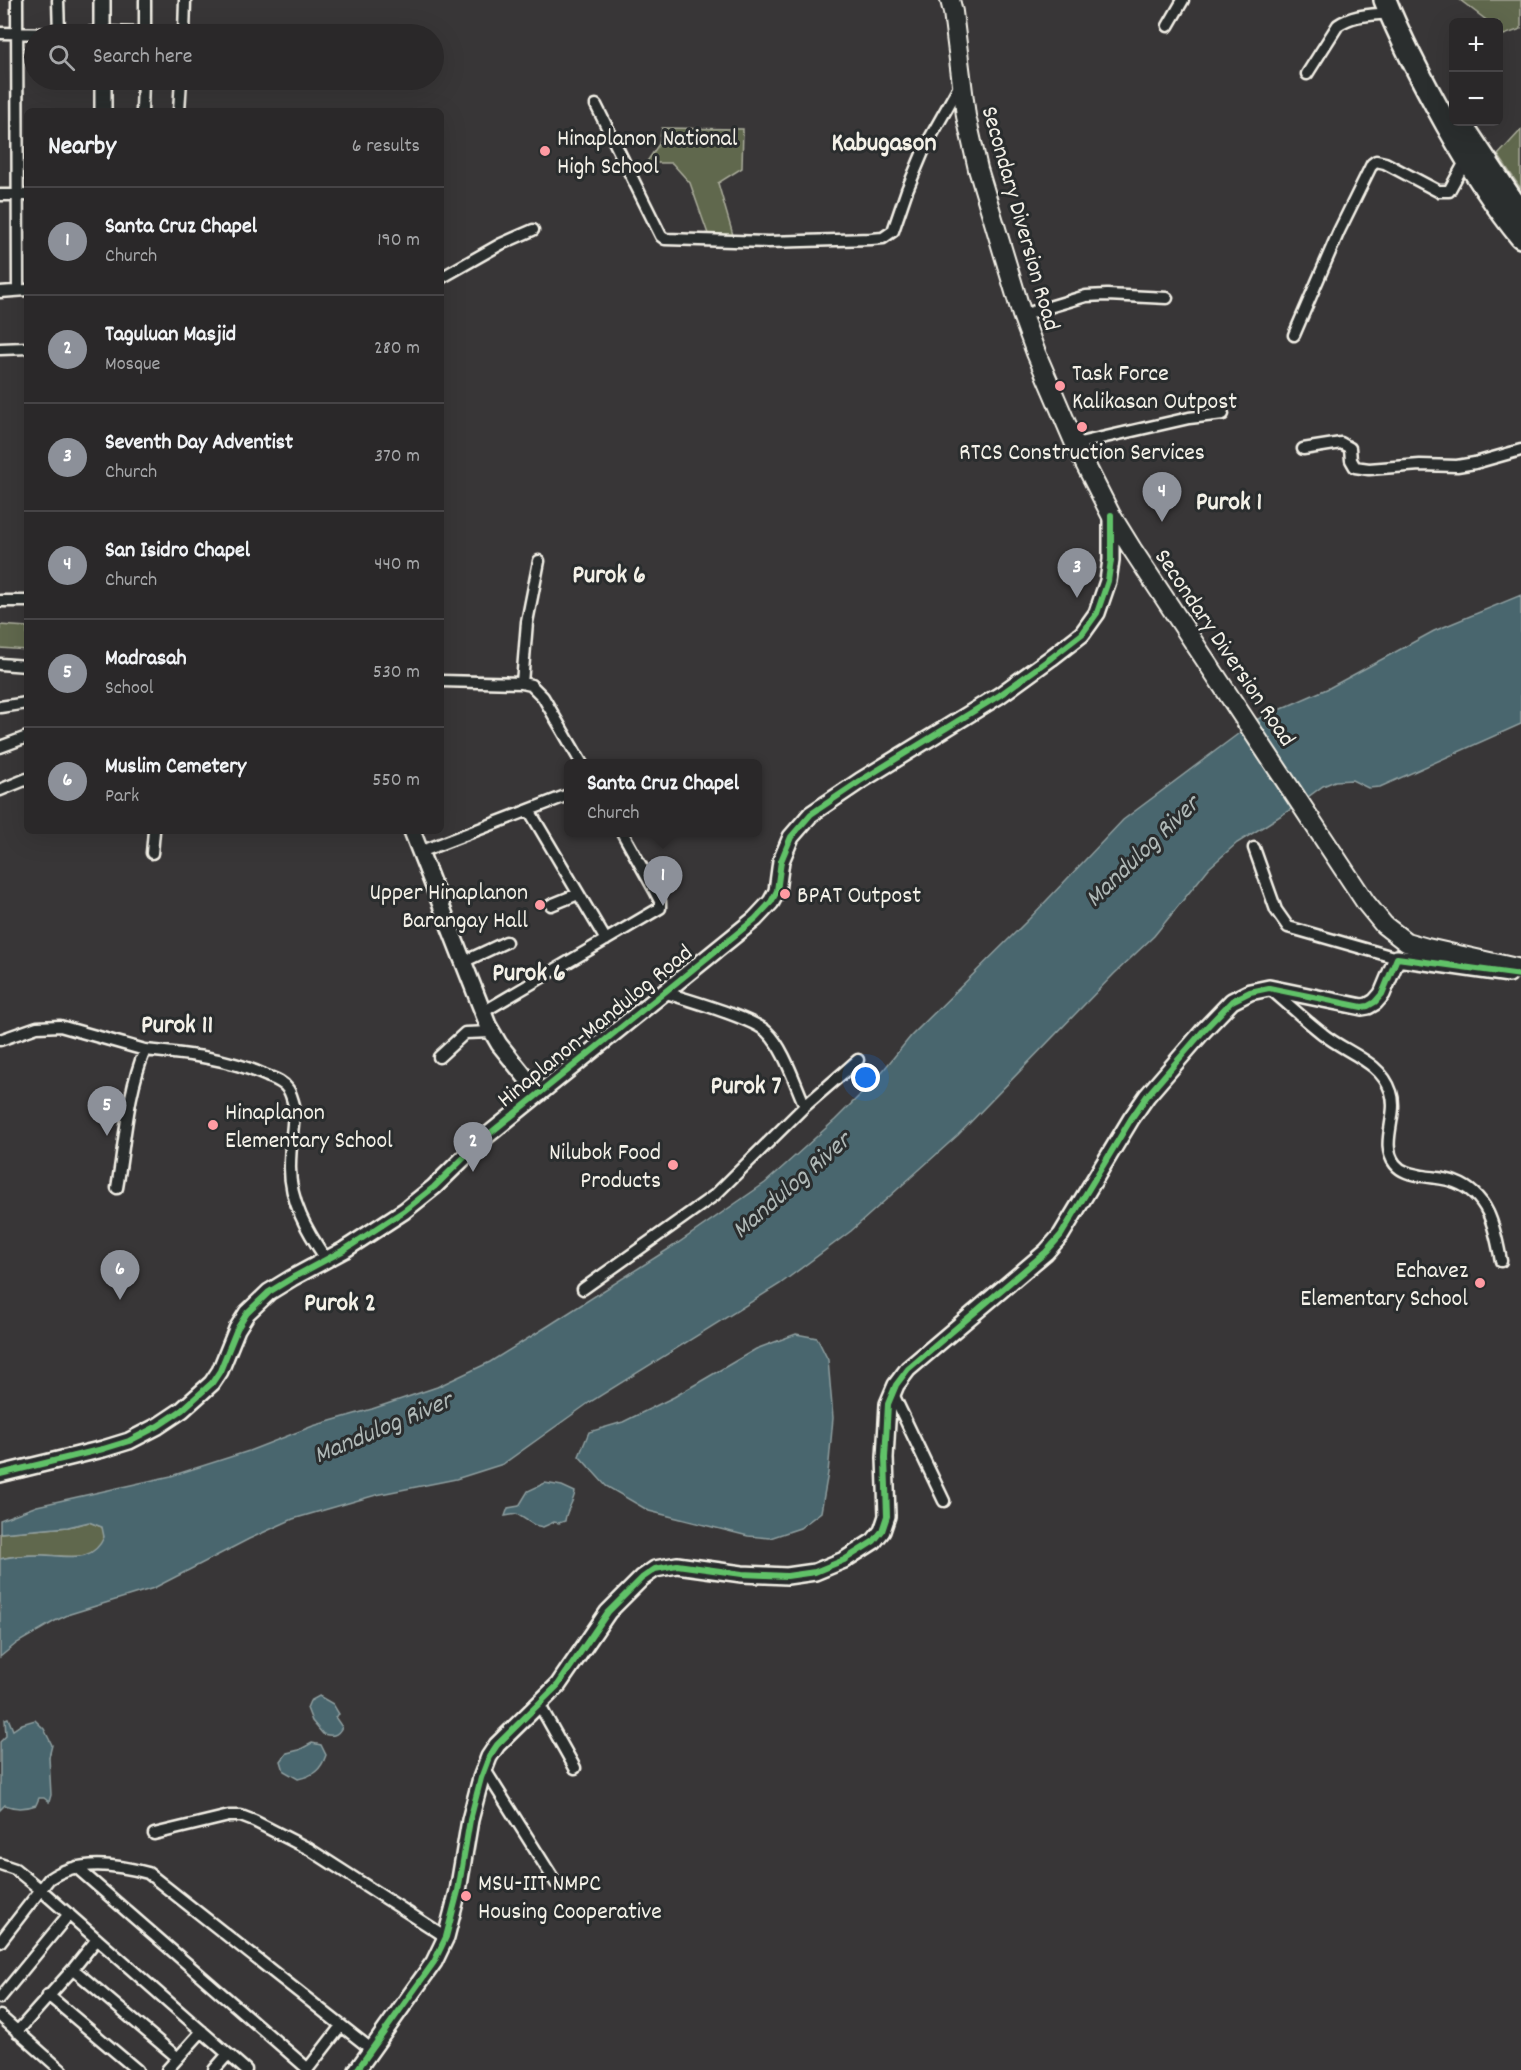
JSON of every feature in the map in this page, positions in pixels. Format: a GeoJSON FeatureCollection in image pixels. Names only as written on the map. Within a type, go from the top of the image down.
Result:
{"type":"FeatureCollection","features":[{"type":"Feature","properties":{"kind":"highway"},"geometry":{"type":"LineString","coordinates":[[1390,4],[1449,101]]}},
{"type":"Feature","properties":{"kind":"highway"},"geometry":{"type":"LineString","coordinates":[[1390,4],[1429,93],[1466,160],[1500,213],[1521,237]]}},
{"type":"Feature","properties":{"kind":"highway"},"geometry":{"type":"LineString","coordinates":[[1463,126],[1521,211]]}},
{"type":"Feature","properties":{"kind":"main road","name":"Secondary Diversion Road"},"geometry":{"type":"LineString","coordinates":[[953,4],[961,83],[973,150],[1022,315],[1075,444],[1111,515],[1366,903],[1391,932],[1406,942],[1427,948],[1521,969]]}},
{"type":"Feature","properties":{"kind":"street"},"geometry":{"type":"LineString","coordinates":[[0,292],[23,290],[17,0]]}},
{"type":"Feature","properties":{"kind":"street"},"geometry":{"type":"LineString","coordinates":[[58,0],[59,24]]}},
{"type":"Feature","properties":{"kind":"street"},"geometry":{"type":"LineString","coordinates":[[102,0],[102,24]]}},
{"type":"Feature","properties":{"kind":"street"},"geometry":{"type":"LineString","coordinates":[[145,0],[145,24]]}},
{"type":"Feature","properties":{"kind":"street"},"geometry":{"type":"LineString","coordinates":[[184,24],[185,0]]}},
{"type":"Feature","properties":{"kind":"street"},"geometry":{"type":"LineString","coordinates":[[1168,26],[1184,0]]}},
{"type":"Feature","properties":{"kind":"street"},"geometry":{"type":"LineString","coordinates":[[1307,74],[1338,25],[1390,4]]}},
{"type":"Feature","properties":{"kind":"street"},"geometry":{"type":"LineString","coordinates":[[0,33],[24,33]]}},
{"type":"Feature","properties":{"kind":"street"},"geometry":{"type":"LineString","coordinates":[[596,105],[661,236],[665,239],[768,242],[871,239],[883,238],[893,231],[925,147],[961,83]]}},
{"type":"Feature","properties":{"kind":"street"},"geometry":{"type":"LineString","coordinates":[[103,90],[103,108]]}},
{"type":"Feature","properties":{"kind":"street"},"geometry":{"type":"LineString","coordinates":[[142,108],[143,90]]}},
{"type":"Feature","properties":{"kind":"street"},"geometry":{"type":"LineString","coordinates":[[179,108],[180,90]]}},
{"type":"Feature","properties":{"kind":"street"},"geometry":{"type":"LineString","coordinates":[[1294,334],[1339,231],[1372,164],[1376,161],[1385,163],[1438,191],[1449,191],[1466,160]]}},
{"type":"Feature","properties":{"kind":"street"},"geometry":{"type":"LineString","coordinates":[[0,195],[22,195]]}},
{"type":"Feature","properties":{"kind":"street"},"geometry":{"type":"LineString","coordinates":[[444,276],[501,244],[533,230]]}},
{"type":"Feature","properties":{"kind":"street"},"geometry":{"type":"LineString","coordinates":[[1022,315],[1086,296],[1167,298]]}},
{"type":"Feature","properties":{"kind":"street"},"geometry":{"type":"LineString","coordinates":[[0,349],[24,348]]}},
{"type":"Feature","properties":{"kind":"street"},"geometry":{"type":"LineString","coordinates":[[1075,444],[1189,418],[1223,414]]}},
{"type":"Feature","properties":{"kind":"street"},"geometry":{"type":"LineString","coordinates":[[1302,449],[1341,443],[1350,448],[1351,460],[1355,467],[1369,469],[1420,465],[1457,466],[1521,450]]}},
{"type":"Feature","properties":{"kind":"street","name":"Hinaplanon-Mandulog Road"},"geometry":{"type":"LineString","coordinates":[[0,1474],[129,1441],[182,1410],[212,1383],[220,1371],[237,1329],[258,1302],[292,1278],[374,1232],[404,1211],[434,1187],[483,1139],[755,919],[771,902],[777,891],[781,861],[791,837],[811,814],[860,781],[1000,695],[1082,634],[1097,612],[1108,581],[1111,560],[1111,515]]}},
{"type":"Feature","properties":{"kind":"street"},"geometry":{"type":"LineString","coordinates":[[522,683],[526,622],[539,561]]}},
{"type":"Feature","properties":{"kind":"street"},"geometry":{"type":"LineString","coordinates":[[0,601],[24,602]]}},
{"type":"Feature","properties":{"kind":"street"},"geometry":{"type":"LineString","coordinates":[[0,664],[24,666]]}},
{"type":"Feature","properties":{"kind":"street"},"geometry":{"type":"LineString","coordinates":[[444,681],[531,685],[543,697],[579,759]]}},
{"type":"Feature","properties":{"kind":"street"},"geometry":{"type":"LineString","coordinates":[[0,707],[24,703]]}},
{"type":"Feature","properties":{"kind":"street"},"geometry":{"type":"LineString","coordinates":[[0,747],[24,738]]}},
{"type":"Feature","properties":{"kind":"street"},"geometry":{"type":"LineString","coordinates":[[0,790],[24,780]]}},
{"type":"Feature","properties":{"kind":"street"},"geometry":{"type":"LineString","coordinates":[[420,852],[564,797]]}},
{"type":"Feature","properties":{"kind":"street"},"geometry":{"type":"LineString","coordinates":[[529,810],[606,940]]}},
{"type":"Feature","properties":{"kind":"street"},"geometry":{"type":"LineString","coordinates":[[152,853],[154,834]]}},
{"type":"Feature","properties":{"kind":"street"},"geometry":{"type":"LineString","coordinates":[[413,834],[492,1032],[539,1094]]}},
{"type":"Feature","properties":{"kind":"street"},"geometry":{"type":"LineString","coordinates":[[483,1012],[657,911],[661,905],[625,837]]}},
{"type":"Feature","properties":{"kind":"street"},"geometry":{"type":"LineString","coordinates":[[1254,848],[1279,916],[1284,924],[1293,930],[1397,958],[1521,975]]}},
{"type":"Feature","properties":{"kind":"street"},"geometry":{"type":"LineString","coordinates":[[551,905],[578,894]]}},
{"type":"Feature","properties":{"kind":"street"},"geometry":{"type":"LineString","coordinates":[[463,962],[506,942]]}},
{"type":"Feature","properties":{"kind":"street"},"geometry":{"type":"LineString","coordinates":[[357,2070],[434,1962],[446,1937],[458,1892],[470,1820],[489,1757],[497,1745],[558,1685],[608,1612],[642,1578],[655,1569],[677,1565],[742,1574],[787,1576],[815,1572],[844,1560],[874,1541],[882,1531],[886,1516],[885,1458],[888,1404],[892,1392],[908,1369],[1046,1252],[1061,1235],[1131,1119],[1219,1013],[1239,997],[1258,989],[1269,988],[1362,1007],[1375,1002],[1382,994],[1397,958]]}},
{"type":"Feature","properties":{"kind":"street"},"geometry":{"type":"LineString","coordinates":[[1269,988],[1323,1034],[1369,1063],[1382,1076],[1388,1084],[1394,1102],[1389,1138],[1391,1158],[1394,1163],[1409,1173],[1456,1182],[1471,1192],[1493,1221],[1501,1261]]}},
{"type":"Feature","properties":{"kind":"street"},"geometry":{"type":"LineString","coordinates":[[663,992],[749,1021],[767,1031],[775,1041],[805,1106]]}},
{"type":"Feature","properties":{"kind":"street"},"geometry":{"type":"LineString","coordinates":[[0,1040],[47,1025],[60,1026],[145,1050],[225,1060],[282,1083],[287,1088],[294,1105],[290,1166],[292,1191],[300,1215],[326,1259]]}},
{"type":"Feature","properties":{"kind":"street"},"geometry":{"type":"LineString","coordinates":[[439,1057],[465,1033],[492,1032]]}},
{"type":"Feature","properties":{"kind":"street"},"geometry":{"type":"LineString","coordinates":[[117,1188],[131,1092],[136,1070],[145,1050]]}},
{"type":"Feature","properties":{"kind":"street"},"geometry":{"type":"LineString","coordinates":[[583,1289],[715,1195],[805,1106],[858,1060]]}},
{"type":"Feature","properties":{"kind":"street"},"geometry":{"type":"LineString","coordinates":[[892,1392],[944,1501]]}},
{"type":"Feature","properties":{"kind":"street"},"geometry":{"type":"LineString","coordinates":[[539,1704],[575,1768]]}},
{"type":"Feature","properties":{"kind":"street"},"geometry":{"type":"LineString","coordinates":[[484,1770],[556,1883]]}},
{"type":"Feature","properties":{"kind":"street"},"geometry":{"type":"LineString","coordinates":[[154,1834],[229,1816],[241,1816],[309,1850],[446,1937]]}},
{"type":"Feature","properties":{"kind":"street"},"geometry":{"type":"LineString","coordinates":[[0,1864],[15,1869],[41,1890],[246,2070]]}},
{"type":"Feature","properties":{"kind":"street"},"geometry":{"type":"LineString","coordinates":[[0,1942],[54,1875],[76,1867],[96,1865],[147,1873],[371,2049]]}},
{"type":"Feature","properties":{"kind":"street"},"geometry":{"type":"LineString","coordinates":[[76,1867],[308,2070],[341,2026]]}},
{"type":"Feature","properties":{"kind":"street"},"geometry":{"type":"LineString","coordinates":[[0,1998],[69,1914]]}},
{"type":"Feature","properties":{"kind":"street"},"geometry":{"type":"LineString","coordinates":[[17,2032],[97,1939]]}},
{"type":"Feature","properties":{"kind":"street"},"geometry":{"type":"LineString","coordinates":[[73,1969],[178,2058]]}},
{"type":"Feature","properties":{"kind":"street"},"geometry":{"type":"LineString","coordinates":[[48,1995],[137,2070]]}},
{"type":"Feature","properties":{"kind":"street"},"geometry":{"type":"LineString","coordinates":[[0,2016],[61,2070]]}},
{"type":"Feature","properties":{"kind":"street"},"geometry":{"type":"LineString","coordinates":[[167,2070],[202,2031]]}},
{"type":"Feature","properties":{"kind":"street"},"geometry":{"type":"LineString","coordinates":[[214,2070],[228,2054]]}},
{"type":"Feature","properties":{"kind":"green space"},"geometry":{"type":"Polygon","coordinates":[[[1460,0],[1521,0],[1521,29],[1504,35],[1503,18],[1484,18],[1460,0]]]}},
{"type":"Feature","properties":{"kind":"green space"},"geometry":{"type":"Polygon","coordinates":[[[662,128],[743,129],[742,168],[718,183],[733,235],[708,234],[690,183],[672,163],[646,163],[659,144],[662,128]]]}},
{"type":"Feature","properties":{"kind":"green space"},"geometry":{"type":"Polygon","coordinates":[[[1521,130],[1521,189],[1498,155],[1521,130]]]}},
{"type":"Feature","properties":{"kind":"green space"},"geometry":{"type":"Polygon","coordinates":[[[0,625],[24,627],[24,650],[0,648],[0,625]]]}},
{"type":"Feature","properties":{"kind":"green space"},"geometry":{"type":"Polygon","coordinates":[[[89,1522],[102,1527],[104,1534],[103,1541],[91,1553],[74,1557],[28,1555],[0,1559],[0,1533],[68,1527],[89,1522]]]}},
{"type":"Feature","properties":{"kind":"water","name":"Mandulog River"},"geometry":{"type":"Polygon","coordinates":[[[1521,595],[1521,724],[1380,787],[1368,788],[1352,780],[1335,781],[1323,786],[1237,843],[1209,868],[1154,936],[1114,974],[958,1135],[851,1231],[780,1284],[590,1402],[503,1464],[456,1479],[376,1495],[293,1519],[154,1588],[70,1614],[55,1621],[17,1643],[0,1657],[0,1559],[31,1555],[69,1557],[85,1555],[93,1552],[104,1537],[102,1527],[89,1522],[68,1527],[0,1533],[0,1520],[37,1506],[171,1476],[249,1451],[313,1426],[437,1387],[490,1362],[678,1243],[765,1183],[835,1120],[877,1078],[911,1036],[1029,919],[1123,820],[1258,719],[1329,688],[1434,631],[1521,595]]]}},
{"type":"Feature","properties":{"kind":"water"},"geometry":{"type":"Polygon","coordinates":[[[796,1334],[817,1338],[828,1360],[833,1418],[828,1473],[821,1512],[800,1528],[770,1538],[748,1536],[649,1511],[606,1486],[579,1456],[589,1432],[623,1422],[674,1397],[756,1349],[796,1334]]]}},
{"type":"Feature","properties":{"kind":"water"},"geometry":{"type":"Polygon","coordinates":[[[545,1483],[562,1486],[575,1492],[565,1521],[554,1522],[543,1527],[534,1525],[517,1514],[505,1516],[508,1508],[519,1506],[528,1491],[545,1483]]]}},
{"type":"Feature","properties":{"kind":"water"},"geometry":{"type":"Polygon","coordinates":[[[319,1696],[333,1704],[339,1714],[335,1717],[342,1727],[336,1734],[323,1734],[312,1721],[307,1708],[310,1701],[319,1696]]]}},
{"type":"Feature","properties":{"kind":"water"},"geometry":{"type":"Polygon","coordinates":[[[8,1718],[13,1730],[35,1720],[44,1729],[52,1745],[49,1757],[51,1795],[49,1802],[44,1798],[39,1798],[36,1805],[20,1808],[5,1805],[0,1810],[0,1742],[6,1736],[5,1719],[8,1718]]]}},
{"type":"Feature","properties":{"kind":"water"},"geometry":{"type":"Polygon","coordinates":[[[312,1743],[321,1745],[326,1755],[319,1768],[312,1774],[298,1779],[284,1771],[281,1761],[287,1753],[312,1743]]]}},
{"type":"Feature","properties":{"kind":"cycle path"},"geometry":{"type":"LineString","coordinates":[[0,1474],[129,1441],[182,1410],[212,1383],[247,1313],[269,1292],[344,1250],[404,1211],[434,1187],[483,1139],[755,919],[771,902],[777,891],[781,861],[791,837],[811,814],[860,781],[1000,695],[1082,634],[1097,613],[1108,581],[1111,560],[1111,515]]}},
{"type":"Feature","properties":{"kind":"cycle path"},"geometry":{"type":"LineString","coordinates":[[357,2070],[434,1962],[446,1937],[458,1891],[470,1820],[481,1778],[489,1757],[497,1745],[558,1685],[608,1612],[642,1578],[655,1569],[677,1565],[742,1574],[787,1576],[815,1572],[844,1560],[874,1541],[882,1531],[887,1516],[885,1458],[888,1404],[896,1385],[908,1369],[1046,1252],[1061,1235],[1147,1096],[1232,1001],[1250,992],[1269,988],[1362,1007],[1368,1006],[1382,994],[1397,958],[1521,975]]}},
{"type":"Feature","properties":{"kind":"place","name":"Hinaplanon National High School"},"geometry":{"type":"Point","coordinates":[545,151]}},
{"type":"Feature","properties":{"kind":"place","name":"Task Force Kalikasan Outpost"},"geometry":{"type":"Point","coordinates":[1060,386]}},
{"type":"Feature","properties":{"kind":"place","name":"RTCS Construction Services"},"geometry":{"type":"Point","coordinates":[1082,427]}},
{"type":"Feature","properties":{"kind":"place","name":"San Isidro Chapel"},"geometry":{"type":"Point","coordinates":[1162,522]}},
{"type":"Feature","properties":{"kind":"place","name":"Seventh Day Adventist"},"geometry":{"type":"Point","coordinates":[1077,598]}},
{"type":"Feature","properties":{"kind":"place","name":"BPAT Outpost"},"geometry":{"type":"Point","coordinates":[785,894]}},
{"type":"Feature","properties":{"kind":"place","name":"Upper Hinaplanon Barangay Hall"},"geometry":{"type":"Point","coordinates":[540,905]}},
{"type":"Feature","properties":{"kind":"place","name":"Santa Cruz Chapel"},"geometry":{"type":"Point","coordinates":[663,906]}},
{"type":"Feature","properties":{"kind":"place","name":"Hinaplanon Elementary School"},"geometry":{"type":"Point","coordinates":[213,1125]}},
{"type":"Feature","properties":{"kind":"place","name":"Madrasah"},"geometry":{"type":"Point","coordinates":[107,1136]}},
{"type":"Feature","properties":{"kind":"place","name":"Nilubok Food Products"},"geometry":{"type":"Point","coordinates":[673,1165]}},
{"type":"Feature","properties":{"kind":"place","name":"Taguluan Masjid"},"geometry":{"type":"Point","coordinates":[473,1172]}},
{"type":"Feature","properties":{"kind":"place","name":"Echavez Elementary School"},"geometry":{"type":"Point","coordinates":[1480,1283]}},
{"type":"Feature","properties":{"kind":"place","name":"Muslim Cemetery"},"geometry":{"type":"Point","coordinates":[120,1300]}},
{"type":"Feature","properties":{"kind":"place","name":"MSU-IIT NMPC Housing Cooperative"},"geometry":{"type":"Point","coordinates":[466,1896]}},
{"type":"Feature","properties":{"kind":"district","name":"Kabugason"},"geometry":{"type":"Point","coordinates":[884,141]}},
{"type":"Feature","properties":{"kind":"district","name":"Purok 1"},"geometry":{"type":"Point","coordinates":[1229,500]}},
{"type":"Feature","properties":{"kind":"district","name":"Purok 6"},"geometry":{"type":"Point","coordinates":[609,573]}},
{"type":"Feature","properties":{"kind":"district","name":"Purok 6"},"geometry":{"type":"Point","coordinates":[529,971]}},
{"type":"Feature","properties":{"kind":"district","name":"Purok 11"},"geometry":{"type":"Point","coordinates":[177,1023]}},
{"type":"Feature","properties":{"kind":"district","name":"Purok 7"},"geometry":{"type":"Point","coordinates":[746,1084]}},
{"type":"Feature","properties":{"kind":"district","name":"Purok 2"},"geometry":{"type":"Point","coordinates":[340,1301]}}]}
